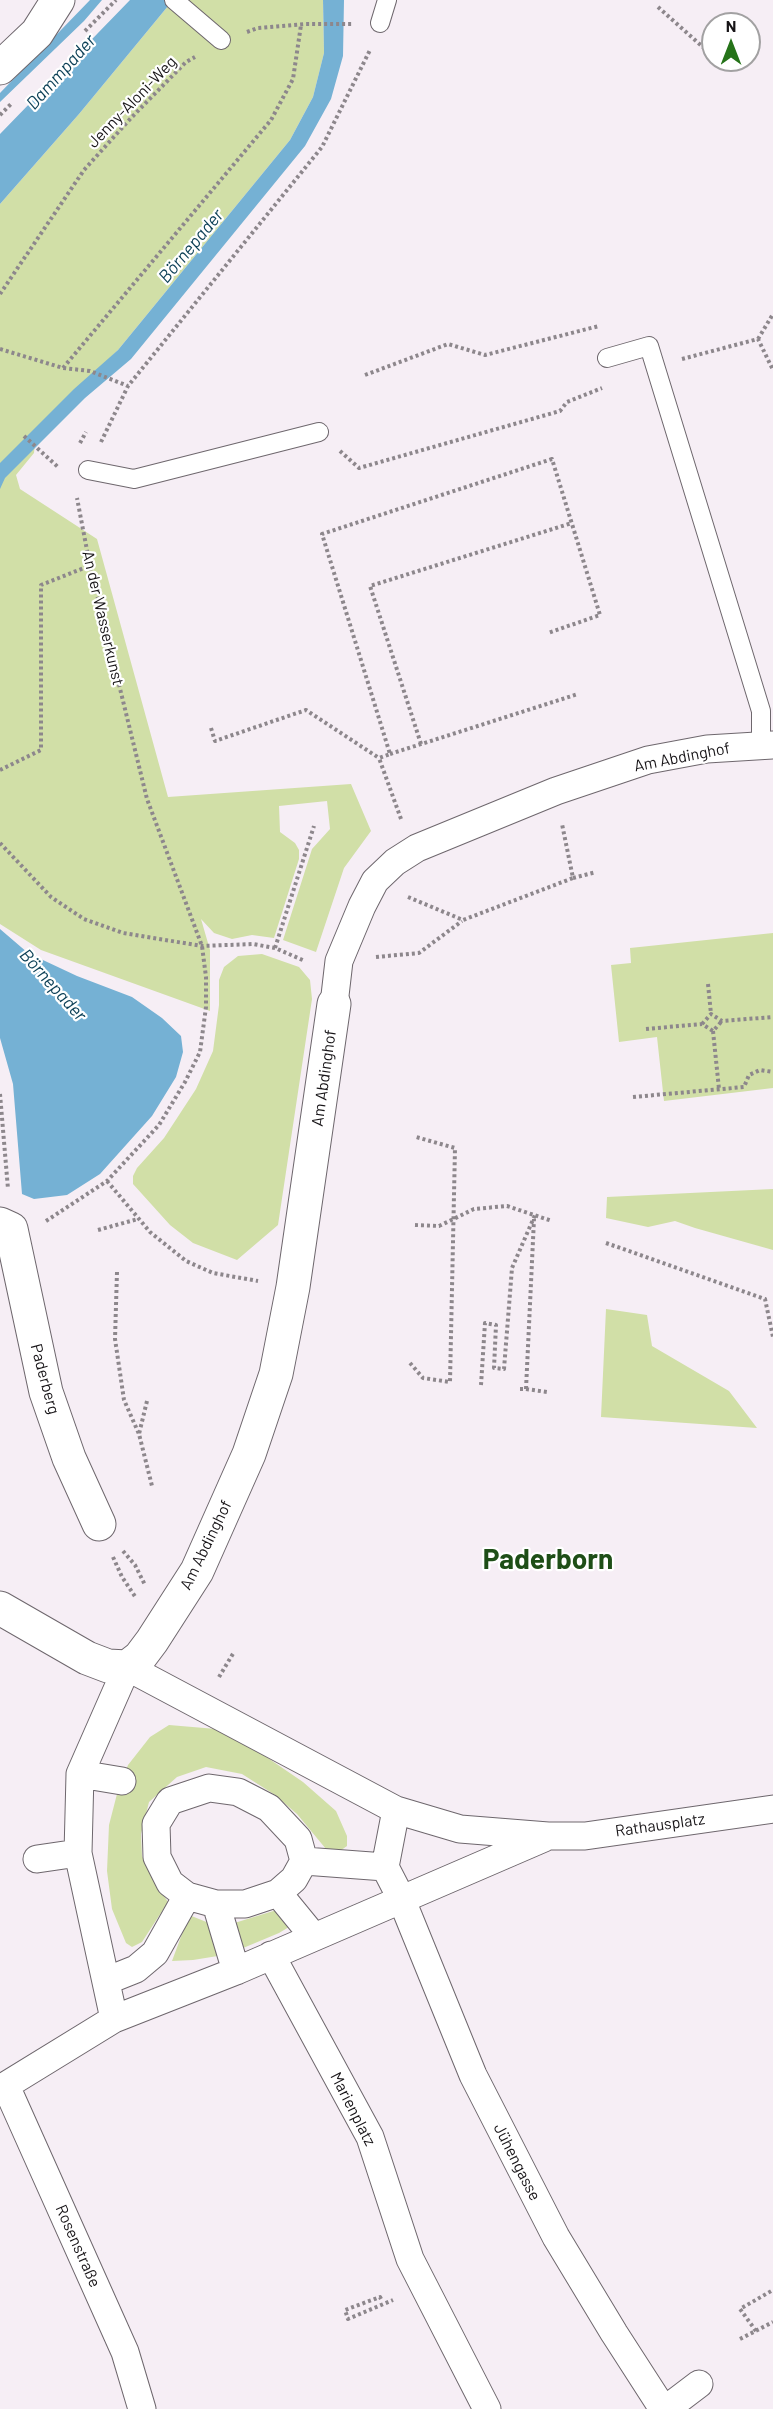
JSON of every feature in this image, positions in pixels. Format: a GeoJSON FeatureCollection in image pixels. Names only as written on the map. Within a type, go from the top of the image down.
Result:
{"type":"FeatureCollection","features":[{"type":"Feature","properties":{"kind":"street"},"geometry":{"type":"LineString","coordinates":[[0,68],[37,33],[58,0]]}},
{"type":"Feature","properties":{"kind":"street","name":"Am Abdinghof"},"geometry":{"type":"LineString","coordinates":[[127,1667],[140,1657],[197,1571],[249,1454],[276,1374],[293,1287],[339,961],[375,881],[395,861],[417,848],[556,791],[648,760],[706,749],[767,744]]}},
{"type":"Feature","properties":{"kind":"street","name":"Paderberg"},"geometry":{"type":"LineString","coordinates":[[5,1227],[46,1392],[69,1458],[99,1524]]}},
{"type":"Feature","properties":{"kind":"street"},"geometry":{"type":"LineString","coordinates":[[0,1608],[87,1658],[108,1666],[127,1667],[396,1810],[460,1828],[548,1836]]}},
{"type":"Feature","properties":{"kind":"street"},"geometry":{"type":"LineString","coordinates":[[114,2019],[78,1853],[80,1774],[127,1667]]}},
{"type":"Feature","properties":{"kind":"street"},"geometry":{"type":"LineString","coordinates":[[80,1774],[122,1781]]}},
{"type":"Feature","properties":{"kind":"street"},"geometry":{"type":"LineString","coordinates":[[209,1788],[238,1792],[269,1808],[298,1839],[304,1861],[294,1879],[278,1893],[245,1904],[216,1904],[187,1896],[170,1883],[157,1857],[156,1824],[163,1798],[209,1788]]}},
{"type":"Feature","properties":{"kind":"street","name":"Rathausplatz"},"geometry":{"type":"LineString","coordinates":[[548,1836],[585,1836],[773,1809]]}},
{"type":"Feature","properties":{"kind":"street"},"geometry":{"type":"LineString","coordinates":[[396,1810],[384,1867],[401,1898]]}},
{"type":"Feature","properties":{"kind":"street"},"geometry":{"type":"LineString","coordinates":[[3,2087],[114,2019],[236,1971],[548,1836]]}},
{"type":"Feature","properties":{"kind":"street"},"geometry":{"type":"LineString","coordinates":[[37,1859],[78,1853]]}},
{"type":"Feature","properties":{"kind":"street"},"geometry":{"type":"LineString","coordinates":[[304,1861],[384,1867]]}},
{"type":"Feature","properties":{"kind":"street"},"geometry":{"type":"LineString","coordinates":[[278,1893],[314,1937]]}},
{"type":"Feature","properties":{"kind":"street"},"geometry":{"type":"LineString","coordinates":[[106,1981],[136,1969],[155,1953],[187,1896]]}},
{"type":"Feature","properties":{"kind":"street","name":"Jühengasse"},"geometry":{"type":"LineString","coordinates":[[401,1898],[473,2075],[562,2247],[665,2409],[699,2384]]}},
{"type":"Feature","properties":{"kind":"street"},"geometry":{"type":"LineString","coordinates":[[216,1904],[236,1971]]}},
{"type":"Feature","properties":{"kind":"street","name":"Marienplatz"},"geometry":{"type":"LineString","coordinates":[[271,1955],[370,2137],[410,2259],[487,2409]]}},
{"type":"Feature","properties":{"kind":"street","name":"Rosenstraße"},"geometry":{"type":"LineString","coordinates":[[3,2087],[125,2352],[142,2409]]}},
{"type":"Feature","properties":{"kind":"lane"},"geometry":{"type":"LineString","coordinates":[[174,0],[221,40]]}},
{"type":"Feature","properties":{"kind":"lane"},"geometry":{"type":"LineString","coordinates":[[380,23],[387,0]]}},
{"type":"Feature","properties":{"kind":"lane"},"geometry":{"type":"LineString","coordinates":[[607,358],[649,346],[761,711],[767,744]]}},
{"type":"Feature","properties":{"kind":"lane"},"geometry":{"type":"LineString","coordinates":[[88,470],[134,479],[319,432]]}},
{"type":"Feature","properties":{"kind":"path"},"geometry":{"type":"LineString","coordinates":[[658,7],[701,45]]}},
{"type":"Feature","properties":{"kind":"path","name":"Jenny-Aloni-Weg"},"geometry":{"type":"LineString","coordinates":[[0,294],[84,170],[186,62],[221,40],[258,28],[380,23]]}},
{"type":"Feature","properties":{"kind":"path","name":"An der Wasserkunst"},"geometry":{"type":"LineString","coordinates":[[5,1227],[47,1221],[107,1181],[159,1125],[200,1052],[206,1007],[206,977],[202,946],[147,800],[90,566],[74,484],[88,470],[128,386],[322,147],[372,45],[380,23]]}},
{"type":"Feature","properties":{"kind":"path"},"geometry":{"type":"LineString","coordinates":[[63,368],[271,120],[293,79],[303,25]]}},
{"type":"Feature","properties":{"kind":"path"},"geometry":{"type":"LineString","coordinates":[[656,366],[758,339],[773,314]]}},
{"type":"Feature","properties":{"kind":"path"},"geometry":{"type":"LineString","coordinates":[[365,375],[448,344],[485,356],[599,326]]}},
{"type":"Feature","properties":{"kind":"path"},"geometry":{"type":"LineString","coordinates":[[758,339],[773,370]]}},
{"type":"Feature","properties":{"kind":"path"},"geometry":{"type":"LineString","coordinates":[[0,349],[63,368],[90,371],[128,386]]}},
{"type":"Feature","properties":{"kind":"path"},"geometry":{"type":"LineString","coordinates":[[319,432],[358,468],[560,411]]}},
{"type":"Feature","properties":{"kind":"path"},"geometry":{"type":"LineString","coordinates":[[24,436],[58,468]]}},
{"type":"Feature","properties":{"kind":"path"},"geometry":{"type":"LineString","coordinates":[[390,754],[322,534],[552,459],[600,615],[548,633]]}},
{"type":"Feature","properties":{"kind":"path"},"geometry":{"type":"LineString","coordinates":[[421,744],[370,586],[572,523]]}},
{"type":"Feature","properties":{"kind":"path"},"geometry":{"type":"LineString","coordinates":[[0,770],[41,750],[41,585],[90,566]]}},
{"type":"Feature","properties":{"kind":"path"},"geometry":{"type":"LineString","coordinates":[[379,758],[578,694]]}},
{"type":"Feature","properties":{"kind":"path"},"geometry":{"type":"LineString","coordinates":[[211,728],[215,741],[306,710],[379,758],[398,814]]}},
{"type":"Feature","properties":{"kind":"path"},"geometry":{"type":"LineString","coordinates":[[556,791],[573,879]]}},
{"type":"Feature","properties":{"kind":"path"},"geometry":{"type":"LineString","coordinates":[[275,948],[314,826]]}},
{"type":"Feature","properties":{"kind":"path"},"geometry":{"type":"LineString","coordinates":[[0,843],[51,897],[84,919],[123,933],[202,946],[253,944],[275,948],[335,988]]}},
{"type":"Feature","properties":{"kind":"path"},"geometry":{"type":"LineString","coordinates":[[419,953],[463,920],[596,872]]}},
{"type":"Feature","properties":{"kind":"path"},"geometry":{"type":"LineString","coordinates":[[375,881],[463,920]]}},
{"type":"Feature","properties":{"kind":"path"},"geometry":{"type":"LineString","coordinates":[[702,1024],[711,1014],[708,984]]}},
{"type":"Feature","properties":{"kind":"path"},"geometry":{"type":"LineString","coordinates":[[711,1014],[722,1021],[773,1017]]}},
{"type":"Feature","properties":{"kind":"path"},"geometry":{"type":"LineString","coordinates":[[719,1089],[713,1031],[722,1021]]}},
{"type":"Feature","properties":{"kind":"path"},"geometry":{"type":"LineString","coordinates":[[646,1029],[702,1024],[713,1031]]}},
{"type":"Feature","properties":{"kind":"path"},"geometry":{"type":"LineString","coordinates":[[633,1097],[744,1087],[749,1075],[760,1070],[773,1072]]}},
{"type":"Feature","properties":{"kind":"path"},"geometry":{"type":"LineString","coordinates":[[0,1094],[5,1227]]}},
{"type":"Feature","properties":{"kind":"path"},"geometry":{"type":"LineString","coordinates":[[410,1363],[423,1378],[450,1382],[455,1148],[416,1137]]}},
{"type":"Feature","properties":{"kind":"path"},"geometry":{"type":"LineString","coordinates":[[107,1181],[155,1237],[186,1261],[213,1273],[235,1278]]}},
{"type":"Feature","properties":{"kind":"path"},"geometry":{"type":"LineString","coordinates":[[414,1225],[439,1226],[474,1209],[507,1206],[552,1221]]}},
{"type":"Feature","properties":{"kind":"path"},"geometry":{"type":"LineString","coordinates":[[481,1384],[486,1323],[496,1325],[494,1368],[504,1369],[512,1268],[535,1215]]}},
{"type":"Feature","properties":{"kind":"path"},"geometry":{"type":"LineString","coordinates":[[526,1389],[535,1215]]}},
{"type":"Feature","properties":{"kind":"path"},"geometry":{"type":"LineString","coordinates":[[98,1230],[138,1219]]}},
{"type":"Feature","properties":{"kind":"path"},"geometry":{"type":"LineString","coordinates":[[606,1243],[765,1299],[773,1337]]}},
{"type":"Feature","properties":{"kind":"path"},"geometry":{"type":"LineString","coordinates":[[117,1272],[115,1340],[124,1400],[139,1434],[152,1486]]}},
{"type":"Feature","properties":{"kind":"path"},"geometry":{"type":"LineString","coordinates":[[520,1389],[547,1392]]}},
{"type":"Feature","properties":{"kind":"path"},"geometry":{"type":"LineString","coordinates":[[139,1434],[147,1401]]}},
{"type":"Feature","properties":{"kind":"path"},"geometry":{"type":"LineString","coordinates":[[99,1524],[135,1565],[149,1592],[173,1608]]}},
{"type":"Feature","properties":{"kind":"path"},"geometry":{"type":"LineString","coordinates":[[122,1576],[130,1590]]}},
{"type":"Feature","properties":{"kind":"path"},"geometry":{"type":"LineString","coordinates":[[756,2331],[740,2309],[773,2290]]}},
{"type":"Feature","properties":{"kind":"path"},"geometry":{"type":"LineString","coordinates":[[381,2299],[380,2297],[345,2310],[348,2319],[428,2296]]}},
{"type":"Feature","properties":{"kind":"path"},"geometry":{"type":"LineString","coordinates":[[740,2338],[773,2322]]}},
{"type":"Feature","properties":{"kind":"green space"},"geometry":{"type":"Polygon","coordinates":[[[173,0],[323,0],[324,53],[313,97],[290,140],[118,350],[36,430],[34,453],[16,475],[20,489],[97,539],[168,797],[351,784],[371,831],[344,868],[316,952],[283,940],[312,849],[330,829],[327,801],[279,806],[280,832],[295,843],[299,850],[299,859],[274,938],[252,935],[232,939],[214,933],[201,919],[210,950],[210,1011],[41,950],[0,924],[0,204],[79,114],[173,0]]]}},
{"type":"Feature","properties":{"kind":"green space"},"geometry":{"type":"Polygon","coordinates":[[[773,933],[773,1088],[664,1101],[657,1037],[619,1042],[611,965],[631,963],[630,948],[773,933]]]}},
{"type":"Feature","properties":{"kind":"green space"},"geometry":{"type":"Polygon","coordinates":[[[262,954],[299,967],[310,980],[312,999],[278,1225],[237,1260],[193,1243],[170,1225],[133,1184],[133,1176],[137,1168],[164,1138],[196,1089],[213,1051],[219,1005],[219,980],[224,967],[238,956],[262,954]]]}},
{"type":"Feature","properties":{"kind":"green space"},"geometry":{"type":"Polygon","coordinates":[[[773,1189],[773,1250],[675,1221],[648,1227],[606,1218],[607,1197],[773,1189]]]}},
{"type":"Feature","properties":{"kind":"green space"},"geometry":{"type":"Polygon","coordinates":[[[606,1309],[647,1315],[652,1346],[729,1391],[757,1428],[601,1417],[606,1309]]]}},
{"type":"Feature","properties":{"kind":"green space"},"geometry":{"type":"Polygon","coordinates":[[[169,1725],[216,1729],[262,1754],[303,1782],[336,1811],[347,1836],[347,1846],[337,1853],[326,1849],[297,1814],[275,1795],[242,1774],[206,1767],[177,1777],[149,1802],[141,1834],[142,1856],[151,1876],[168,1902],[142,1942],[132,1947],[126,1943],[112,1909],[107,1871],[109,1825],[128,1765],[150,1737],[169,1725]]]}},
{"type":"Feature","properties":{"kind":"green space"},"geometry":{"type":"Polygon","coordinates":[[[283,1908],[294,1924],[279,1933],[236,1951],[228,1925],[283,1908]]]}},
{"type":"Feature","properties":{"kind":"green space"},"geometry":{"type":"Polygon","coordinates":[[[189,1915],[214,1925],[224,1955],[172,1961],[189,1915]]]}},
{"type":"Feature","properties":{"kind":"water"},"geometry":{"type":"Polygon","coordinates":[[[90,0],[102,0],[84,21],[0,102],[0,93],[90,0]]]}},
{"type":"Feature","properties":{"kind":"water","name":"Dammpader"},"geometry":{"type":"Polygon","coordinates":[[[130,0],[173,0],[79,114],[0,204],[0,134],[130,0]]]}},
{"type":"Feature","properties":{"kind":"water"},"geometry":{"type":"Polygon","coordinates":[[[323,0],[344,0],[343,56],[331,99],[305,146],[131,359],[85,398],[5,478],[0,489],[0,463],[74,389],[118,350],[290,140],[313,97],[324,53],[323,0]]]}},
{"type":"Feature","properties":{"kind":"water","name":"Börnepader"},"geometry":{"type":"Polygon","coordinates":[[[0,929],[28,953],[77,976],[132,997],[162,1018],[181,1036],[183,1052],[176,1077],[152,1116],[100,1174],[67,1195],[34,1199],[22,1194],[13,1084],[0,1038],[0,929]]]}},
{"type":"Feature","properties":{"kind":"district","name":"Paderborn"},"geometry":{"type":"Point","coordinates":[548,1560]}}]}
